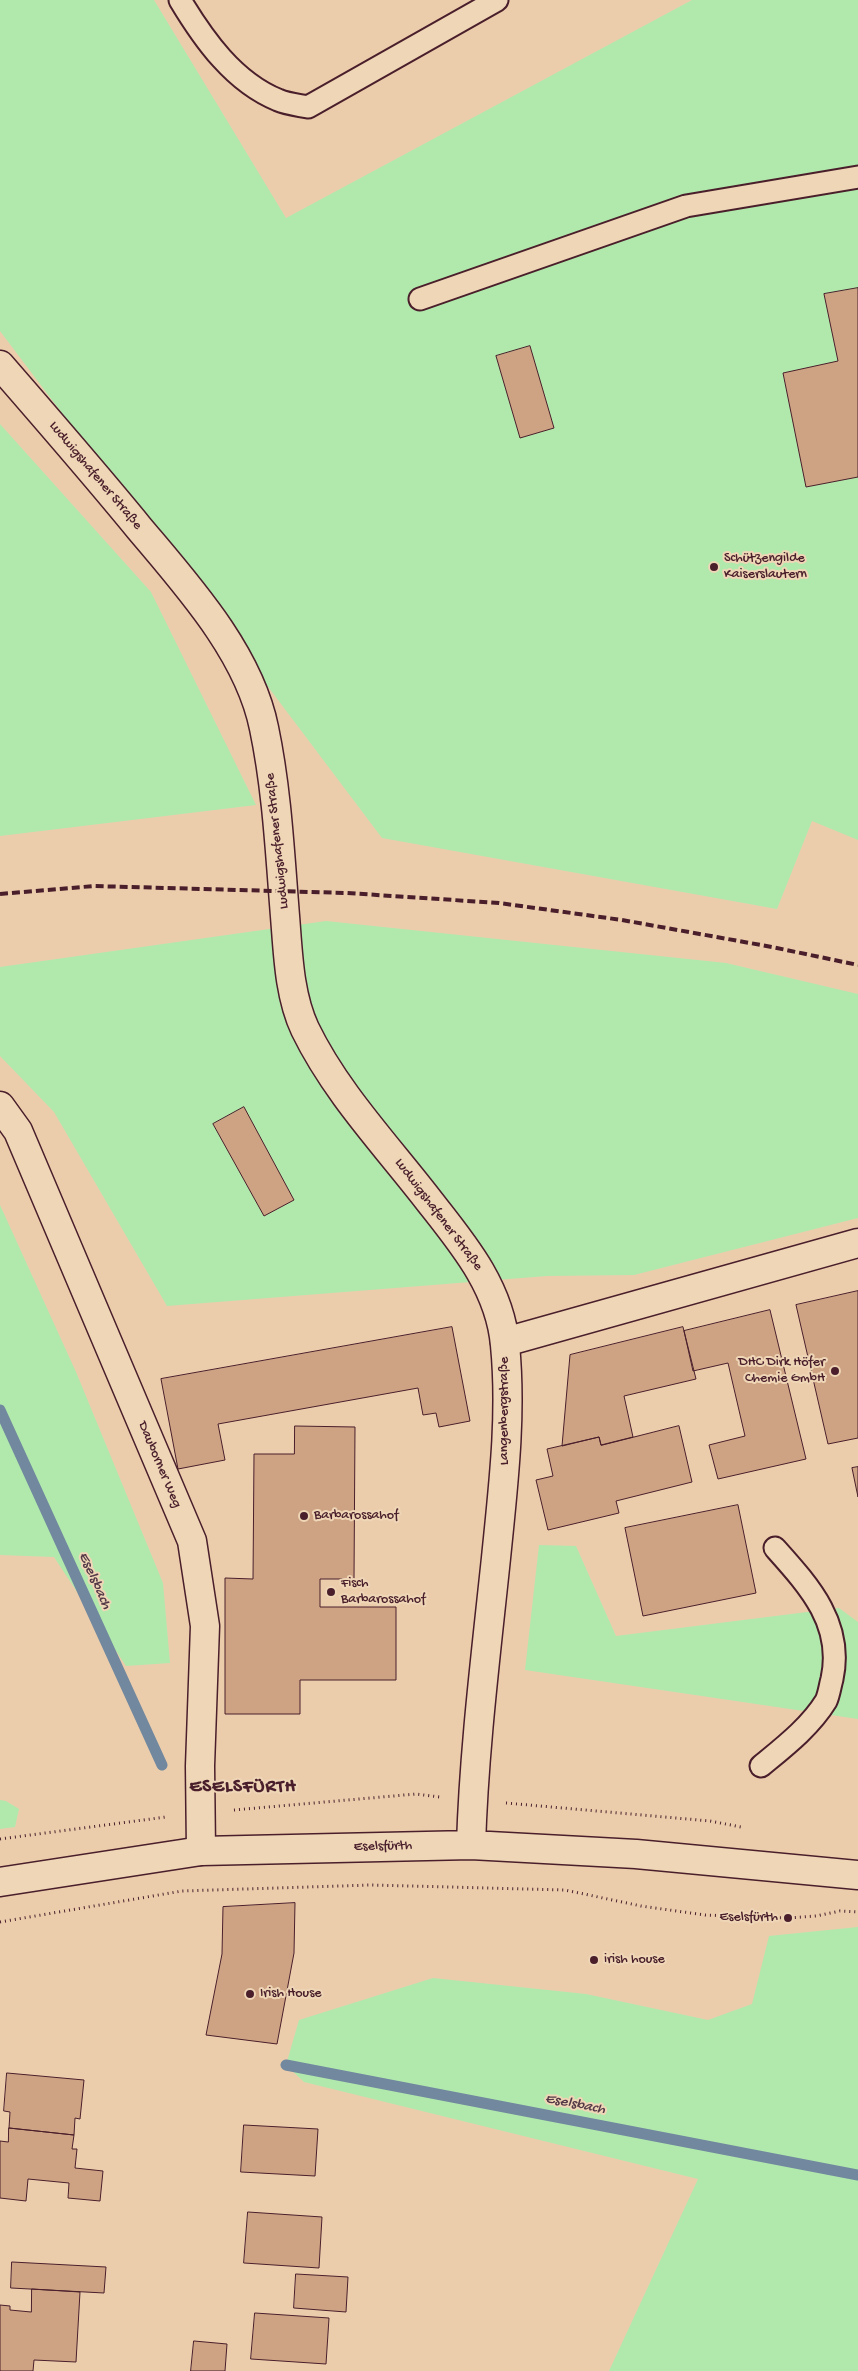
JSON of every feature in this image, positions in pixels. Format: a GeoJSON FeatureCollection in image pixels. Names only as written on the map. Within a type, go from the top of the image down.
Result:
{"type":"FeatureCollection","features":[{"type":"Feature","properties":{"kind":"street","name":"Ludwigshafener Straße"},"geometry":{"type":"LineString","coordinates":[[0,365],[195,594],[227,643],[249,682],[264,724],[274,788],[290,977],[302,1023],[326,1070],[460,1240],[480,1269],[494,1297],[505,1342]]}},
{"type":"Feature","properties":{"kind":"street","name":"Dauborner Weg"},"geometry":{"type":"LineString","coordinates":[[0,1106],[18,1131],[192,1542],[205,1626],[200,1766],[201,1851]]}},
{"type":"Feature","properties":{"kind":"street","name":"Langenbergstraße"},"geometry":{"type":"LineString","coordinates":[[471,1845],[472,1800],[504,1480],[507,1404],[505,1342],[858,1243]]}},
{"type":"Feature","properties":{"kind":"street","name":"Eselsfürth"},"geometry":{"type":"LineString","coordinates":[[0,1882],[201,1851],[471,1845],[627,1854],[858,1875]]}},
{"type":"Feature","properties":{"kind":"lane"},"geometry":{"type":"LineString","coordinates":[[180,0],[222,59],[247,82],[278,100],[308,107],[498,0]]}},
{"type":"Feature","properties":{"kind":"lane"},"geometry":{"type":"LineString","coordinates":[[420,300],[686,206],[858,178]]}},
{"type":"Feature","properties":{"kind":"lane"},"geometry":{"type":"LineString","coordinates":[[761,1766],[796,1738],[826,1700],[835,1663],[830,1627],[810,1588],[775,1548]]}},
{"type":"Feature","properties":{"kind":"path"},"geometry":{"type":"LineString","coordinates":[[0,1922],[182,1892],[371,1884],[565,1890],[641,1906],[705,1915],[788,1918],[816,1916],[840,1911],[858,1912]]}},
{"type":"Feature","properties":{"kind":"green space"},"geometry":{"type":"Polygon","coordinates":[[[0,0],[154,0],[286,218],[692,0],[858,0],[858,840],[812,821],[777,909],[382,838],[0,331],[0,0]]]}},
{"type":"Feature","properties":{"kind":"green space"},"geometry":{"type":"Polygon","coordinates":[[[0,424],[151,592],[256,805],[0,836],[0,424]]]}},
{"type":"Feature","properties":{"kind":"green space"},"geometry":{"type":"Polygon","coordinates":[[[326,921],[726,963],[858,994],[858,1218],[634,1275],[547,1276],[167,1306],[54,1112],[0,1056],[0,967],[326,921]]]}},
{"type":"Feature","properties":{"kind":"green space"},"geometry":{"type":"Polygon","coordinates":[[[0,1205],[76,1372],[163,1583],[170,1663],[126,1666],[54,1557],[0,1555],[0,1205]]]}},
{"type":"Feature","properties":{"kind":"green space"},"geometry":{"type":"Polygon","coordinates":[[[539,1545],[576,1546],[616,1636],[839,1608],[858,1622],[858,1719],[525,1670],[539,1545]]]}},
{"type":"Feature","properties":{"kind":"green space"},"geometry":{"type":"Polygon","coordinates":[[[0,1800],[6,1801],[19,1809],[15,1827],[0,1829],[0,1800]]]}},
{"type":"Feature","properties":{"kind":"green space"},"geometry":{"type":"Polygon","coordinates":[[[858,1927],[858,2371],[609,2371],[698,2179],[304,2082],[286,2065],[299,2020],[433,1978],[586,1994],[708,2020],[752,2004],[769,1936],[858,1927]]]}},
{"type":"Feature","properties":{"kind":"building"},"geometry":{"type":"Polygon","coordinates":[[[858,288],[858,477],[806,487],[783,373],[838,361],[824,294],[858,288]]]}},
{"type":"Feature","properties":{"kind":"building"},"geometry":{"type":"Polygon","coordinates":[[[530,346],[554,428],[520,438],[496,356],[530,346]]]}},
{"type":"Feature","properties":{"kind":"building"},"geometry":{"type":"Polygon","coordinates":[[[244,1107],[294,1200],[264,1216],[213,1124],[244,1107]]]}},
{"type":"Feature","properties":{"kind":"building","name":"DHC Dirk Höfer Chemie GmbH"},"geometry":{"type":"Polygon","coordinates":[[[858,1291],[858,1438],[828,1444],[796,1305],[858,1291]]]}},
{"type":"Feature","properties":{"kind":"building"},"geometry":{"type":"Polygon","coordinates":[[[770,1310],[806,1459],[718,1479],[709,1445],[745,1436],[728,1363],[693,1371],[684,1331],[770,1310]]]}},
{"type":"Feature","properties":{"kind":"building"},"geometry":{"type":"Polygon","coordinates":[[[452,1327],[470,1421],[439,1427],[436,1413],[423,1415],[418,1388],[218,1424],[225,1460],[178,1469],[161,1379],[452,1327]]]}},
{"type":"Feature","properties":{"kind":"building"},"geometry":{"type":"Polygon","coordinates":[[[683,1327],[696,1379],[624,1396],[633,1437],[601,1445],[599,1437],[562,1446],[570,1355],[683,1327]]]}},
{"type":"Feature","properties":{"kind":"building","name":"Barbarossahof"},"geometry":{"type":"Polygon","coordinates":[[[295,1426],[355,1427],[354,1579],[320,1579],[320,1607],[396,1607],[396,1680],[300,1680],[300,1714],[225,1714],[225,1578],[253,1579],[254,1454],[294,1454],[295,1426]]]}},
{"type":"Feature","properties":{"kind":"building"},"geometry":{"type":"Polygon","coordinates":[[[679,1426],[692,1482],[616,1501],[619,1513],[548,1530],[536,1480],[553,1476],[547,1449],[599,1437],[601,1445],[679,1426]]]}},
{"type":"Feature","properties":{"kind":"building"},"geometry":{"type":"Polygon","coordinates":[[[858,1467],[858,1497],[852,1468],[858,1467]]]}},
{"type":"Feature","properties":{"kind":"building"},"geometry":{"type":"Polygon","coordinates":[[[738,1505],[756,1593],[643,1616],[625,1528],[738,1505]]]}},
{"type":"Feature","properties":{"kind":"building","name":"Irish House"},"geometry":{"type":"Polygon","coordinates":[[[295,1903],[294,1953],[277,2044],[206,2035],[222,1954],[223,1907],[295,1903]]]}},
{"type":"Feature","properties":{"kind":"building"},"geometry":{"type":"Polygon","coordinates":[[[7,2073],[84,2080],[80,2119],[75,2118],[74,2135],[9,2128],[10,2112],[4,2111],[7,2073]]]}},
{"type":"Feature","properties":{"kind":"building"},"geometry":{"type":"Polygon","coordinates":[[[244,2125],[318,2129],[315,2176],[241,2172],[244,2125]]]}},
{"type":"Feature","properties":{"kind":"building"},"geometry":{"type":"Polygon","coordinates":[[[9,2128],[74,2135],[72,2149],[77,2149],[75,2168],[103,2171],[100,2201],[68,2198],[69,2183],[28,2179],[26,2201],[0,2198],[0,2141],[8,2142],[9,2128]]]}},
{"type":"Feature","properties":{"kind":"building"},"geometry":{"type":"Polygon","coordinates":[[[248,2212],[322,2217],[319,2268],[244,2263],[248,2212]]]}},
{"type":"Feature","properties":{"kind":"building"},"geometry":{"type":"Polygon","coordinates":[[[12,2262],[106,2267],[104,2293],[11,2288],[12,2262]]]}},
{"type":"Feature","properties":{"kind":"building"},"geometry":{"type":"Polygon","coordinates":[[[296,2274],[348,2277],[346,2312],[294,2308],[296,2274]]]}},
{"type":"Feature","properties":{"kind":"building"},"geometry":{"type":"Polygon","coordinates":[[[32,2289],[80,2292],[76,2362],[34,2360],[33,2371],[0,2371],[0,2305],[10,2306],[10,2310],[31,2312],[32,2289]]]}},
{"type":"Feature","properties":{"kind":"building"},"geometry":{"type":"Polygon","coordinates":[[[255,2313],[329,2318],[326,2364],[251,2359],[255,2313]]]}},
{"type":"Feature","properties":{"kind":"building"},"geometry":{"type":"Polygon","coordinates":[[[194,2341],[227,2344],[225,2371],[191,2371],[194,2341]]]}},
{"type":"Feature","properties":{"kind":"waterway","name":"Eselsbach"},"geometry":{"type":"LineString","coordinates":[[0,1410],[162,1765]]}},
{"type":"Feature","properties":{"kind":"waterway","name":"Eselsbach"},"geometry":{"type":"LineString","coordinates":[[286,2065],[858,2175]]}},
{"type":"Feature","properties":{"kind":"railway"},"geometry":{"type":"LineString","coordinates":[[0,894],[94,886],[347,893],[499,903],[622,920],[772,947],[858,965]]}},
{"type":"Feature","properties":{"kind":"place","name":"Schützengilde Kaiserslautern"},"geometry":{"type":"Point","coordinates":[714,567]}},
{"type":"Feature","properties":{"kind":"place","name":"DHC Dirk Höfer Chemie GmbH"},"geometry":{"type":"Point","coordinates":[835,1371]}},
{"type":"Feature","properties":{"kind":"place","name":"Barbarossahof"},"geometry":{"type":"Point","coordinates":[304,1516]}},
{"type":"Feature","properties":{"kind":"place","name":"Fisch Barbarossahof"},"geometry":{"type":"Point","coordinates":[331,1592]}},
{"type":"Feature","properties":{"kind":"place","name":"Eselsfürth"},"geometry":{"type":"Point","coordinates":[788,1918]}},
{"type":"Feature","properties":{"kind":"place","name":"irish house"},"geometry":{"type":"Point","coordinates":[594,1960]}},
{"type":"Feature","properties":{"kind":"place","name":"Irish House"},"geometry":{"type":"Point","coordinates":[250,1994]}},
{"type":"Feature","properties":{"kind":"district","name":"ESELSFÜRTH"},"geometry":{"type":"Point","coordinates":[243,1788]}}]}
